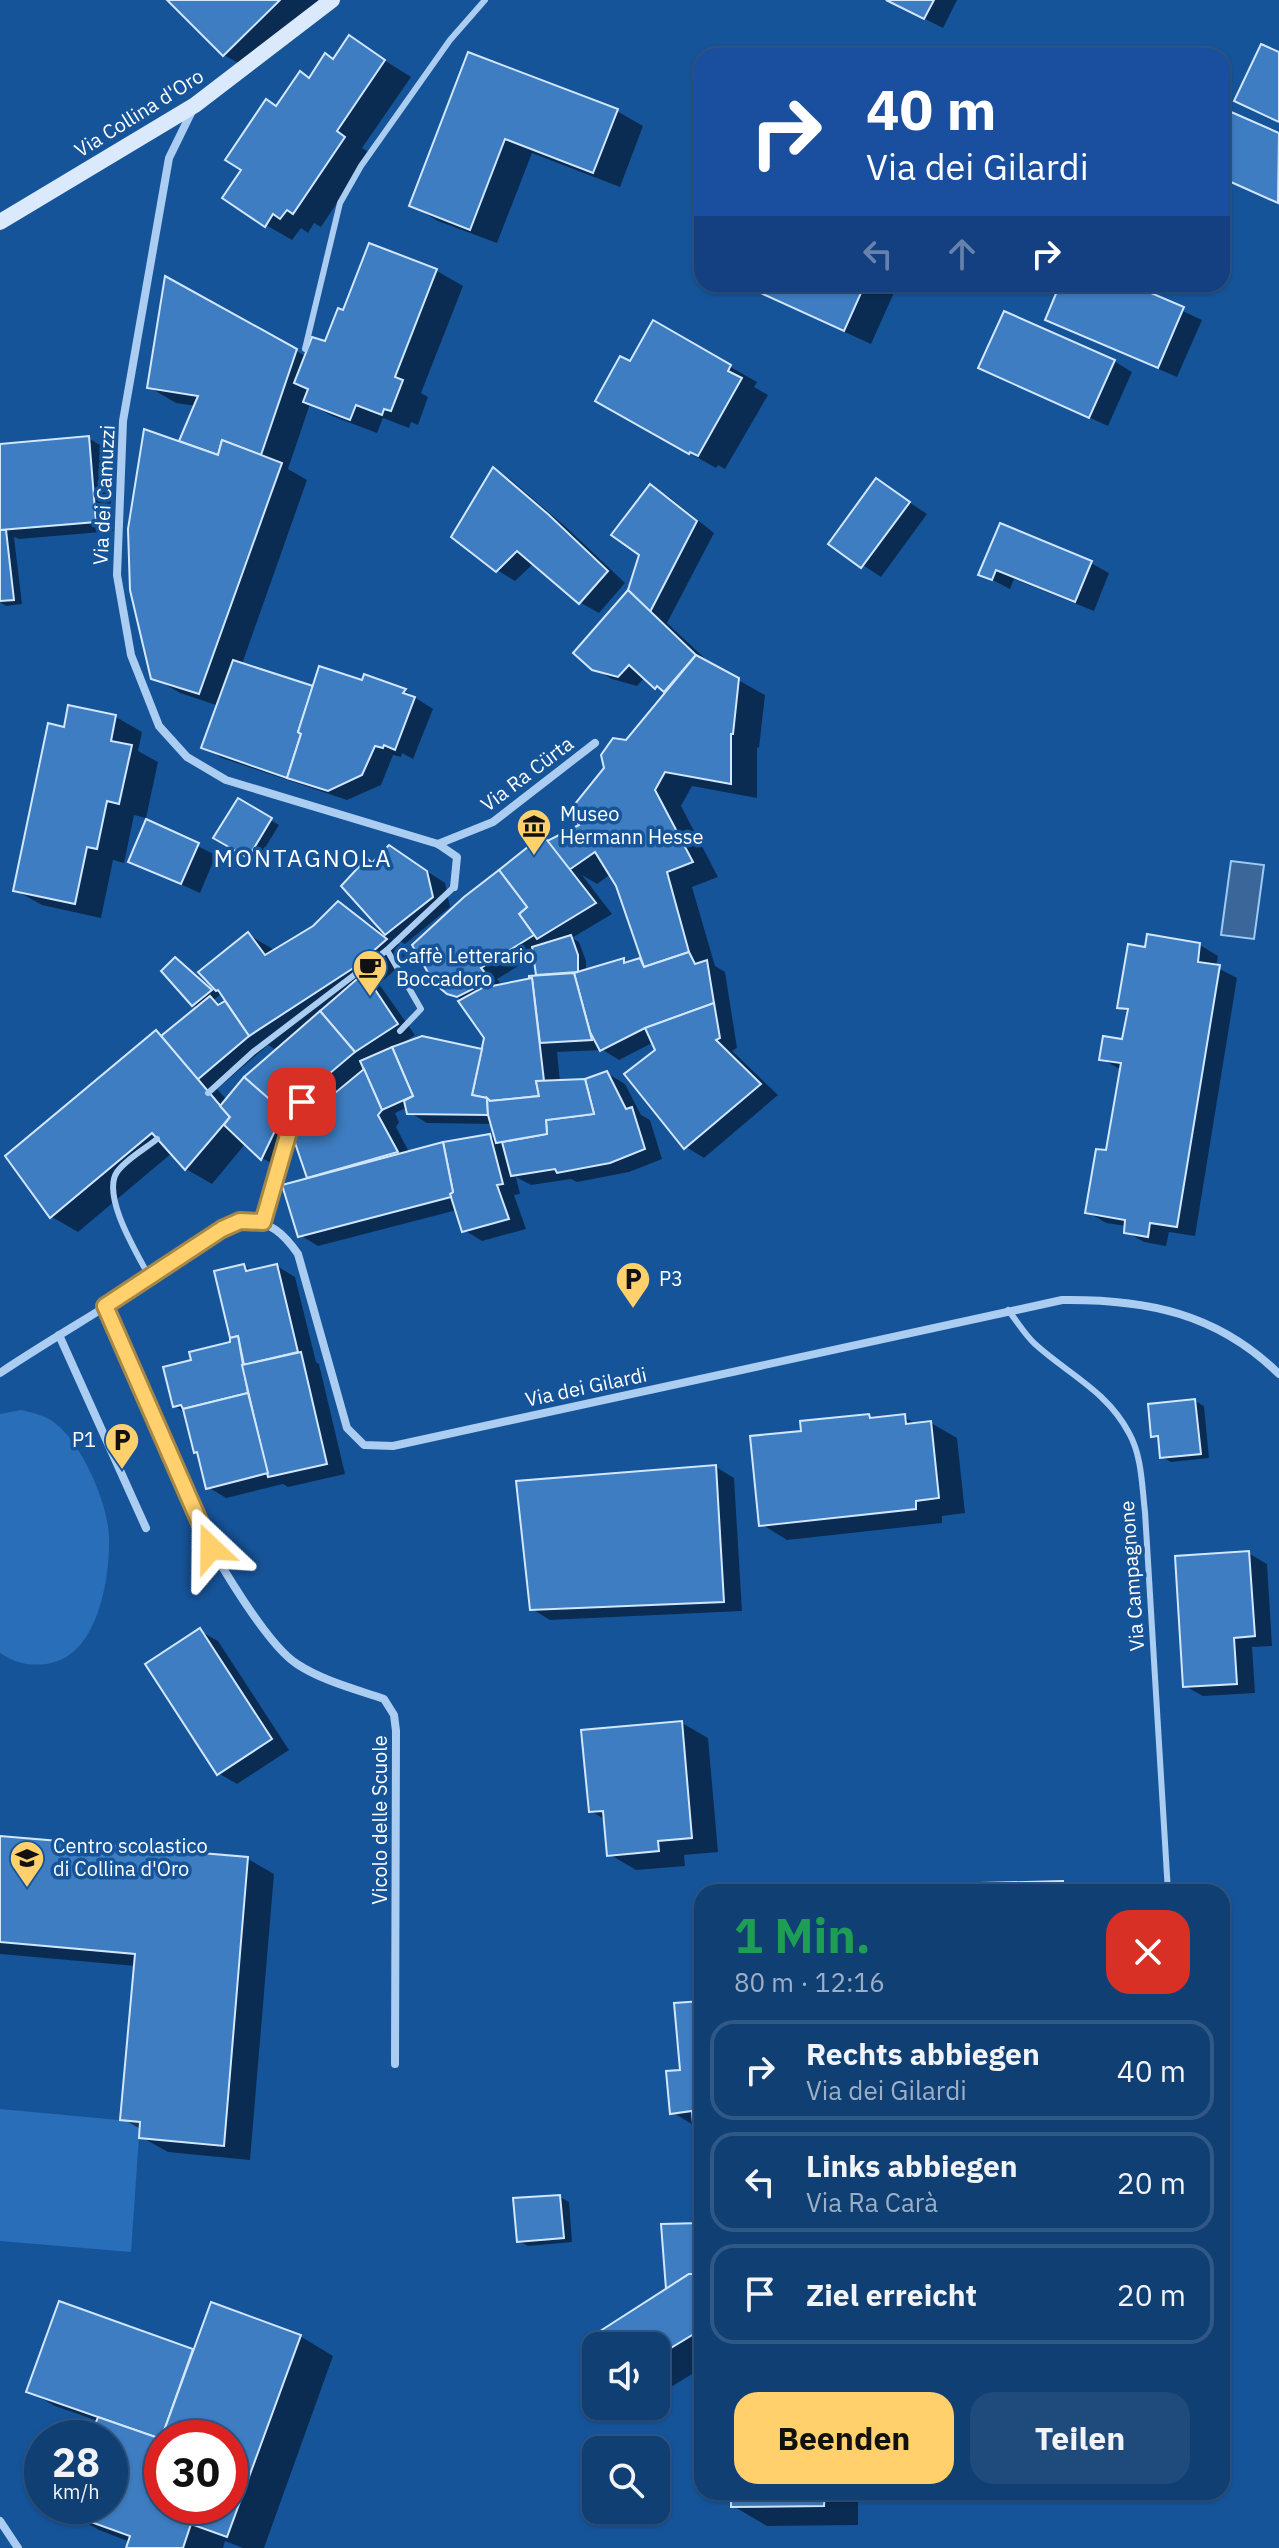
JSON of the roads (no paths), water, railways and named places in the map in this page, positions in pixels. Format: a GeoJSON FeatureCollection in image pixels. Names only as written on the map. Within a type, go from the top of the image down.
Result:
{"type":"FeatureCollection","features":[{"type":"Feature","properties":{"kind":"street","name":"Via Collina d'Oro"},"geometry":{"type":"LineString","coordinates":[[0,222],[195,105],[332,0]]}},
{"type":"Feature","properties":{"kind":"street","name":"Via dei Camuzzi"},"geometry":{"type":"LineString","coordinates":[[195,105],[169,158],[123,421],[117,575],[131,655],[159,726],[187,757],[226,780],[438,844]]}},
{"type":"Feature","properties":{"kind":"street","name":"Via Ra Cürta"},"geometry":{"type":"LineString","coordinates":[[438,844],[493,822],[595,743]]}},
{"type":"Feature","properties":{"kind":"street"},"geometry":{"type":"LineString","coordinates":[[438,844],[457,857],[454,887]]}},
{"type":"Feature","properties":{"kind":"street"},"geometry":{"type":"LineString","coordinates":[[0,1373],[222,1229],[240,1221],[263,1222]]}},
{"type":"Feature","properties":{"kind":"street","name":"Via dei Gilardi"},"geometry":{"type":"LineString","coordinates":[[263,1222],[285,1235],[298,1254],[347,1428],[364,1445],[393,1446],[1062,1300],[1108,1300],[1153,1306],[1199,1320],[1233,1336],[1279,1374]]}},
{"type":"Feature","properties":{"kind":"street","name":"Vicolo delle Scuole"},"geometry":{"type":"LineString","coordinates":[[105,1306],[211,1548],[229,1578],[282,1652],[297,1664],[328,1679],[384,1699],[394,1715],[395,2064]]}},
{"type":"Feature","properties":{"kind":"street"},"geometry":{"type":"LineString","coordinates":[[59,1335],[146,1528]]}},
{"type":"Feature","properties":{"kind":"street"},"geometry":{"type":"LineString","coordinates":[[0,2521],[18,2548]]}},
{"type":"Feature","properties":{"kind":"lane"},"geometry":{"type":"LineString","coordinates":[[305,349],[340,203],[361,166],[450,40],[485,0]]}},
{"type":"Feature","properties":{"kind":"lane"},"geometry":{"type":"LineString","coordinates":[[208,1093],[253,1052],[387,950],[454,887]]}},
{"type":"Feature","properties":{"kind":"lane"},"geometry":{"type":"LineString","coordinates":[[387,950],[421,1009],[400,1031]]}},
{"type":"Feature","properties":{"kind":"lane"},"geometry":{"type":"LineString","coordinates":[[263,1222],[292,1121],[302,1102],[327,1084]]}},
{"type":"Feature","properties":{"kind":"lane"},"geometry":{"type":"LineString","coordinates":[[150,1278],[116,1207],[112,1192],[119,1169],[157,1139]]}},
{"type":"Feature","properties":{"kind":"lane","name":"Via Campagnone"},"geometry":{"type":"LineString","coordinates":[[1008,1310],[1035,1344],[1080,1377],[1107,1404],[1130,1434],[1140,1468],[1167,1884]]}},
{"type":"Feature","properties":{"kind":"place","name":"Museo Hermann Hesse"},"geometry":{"type":"Point","coordinates":[534,857]}},
{"type":"Feature","properties":{"kind":"place","name":"Caffè Letterario Boccadoro"},"geometry":{"type":"Point","coordinates":[370,998]}},
{"type":"Feature","properties":{"kind":"place","name":"P3"},"geometry":{"type":"Point","coordinates":[633,1310]}},
{"type":"Feature","properties":{"kind":"place","name":"P1"},"geometry":{"type":"Point","coordinates":[122,1471]}},
{"type":"Feature","properties":{"kind":"place","name":"Centro scolastico di Collina d'Oro"},"geometry":{"type":"Point","coordinates":[27,1889]}},
{"type":"Feature","properties":{"kind":"district","name":"MONTAGNOLA"},"geometry":{"type":"Point","coordinates":[303,859]}}]}
